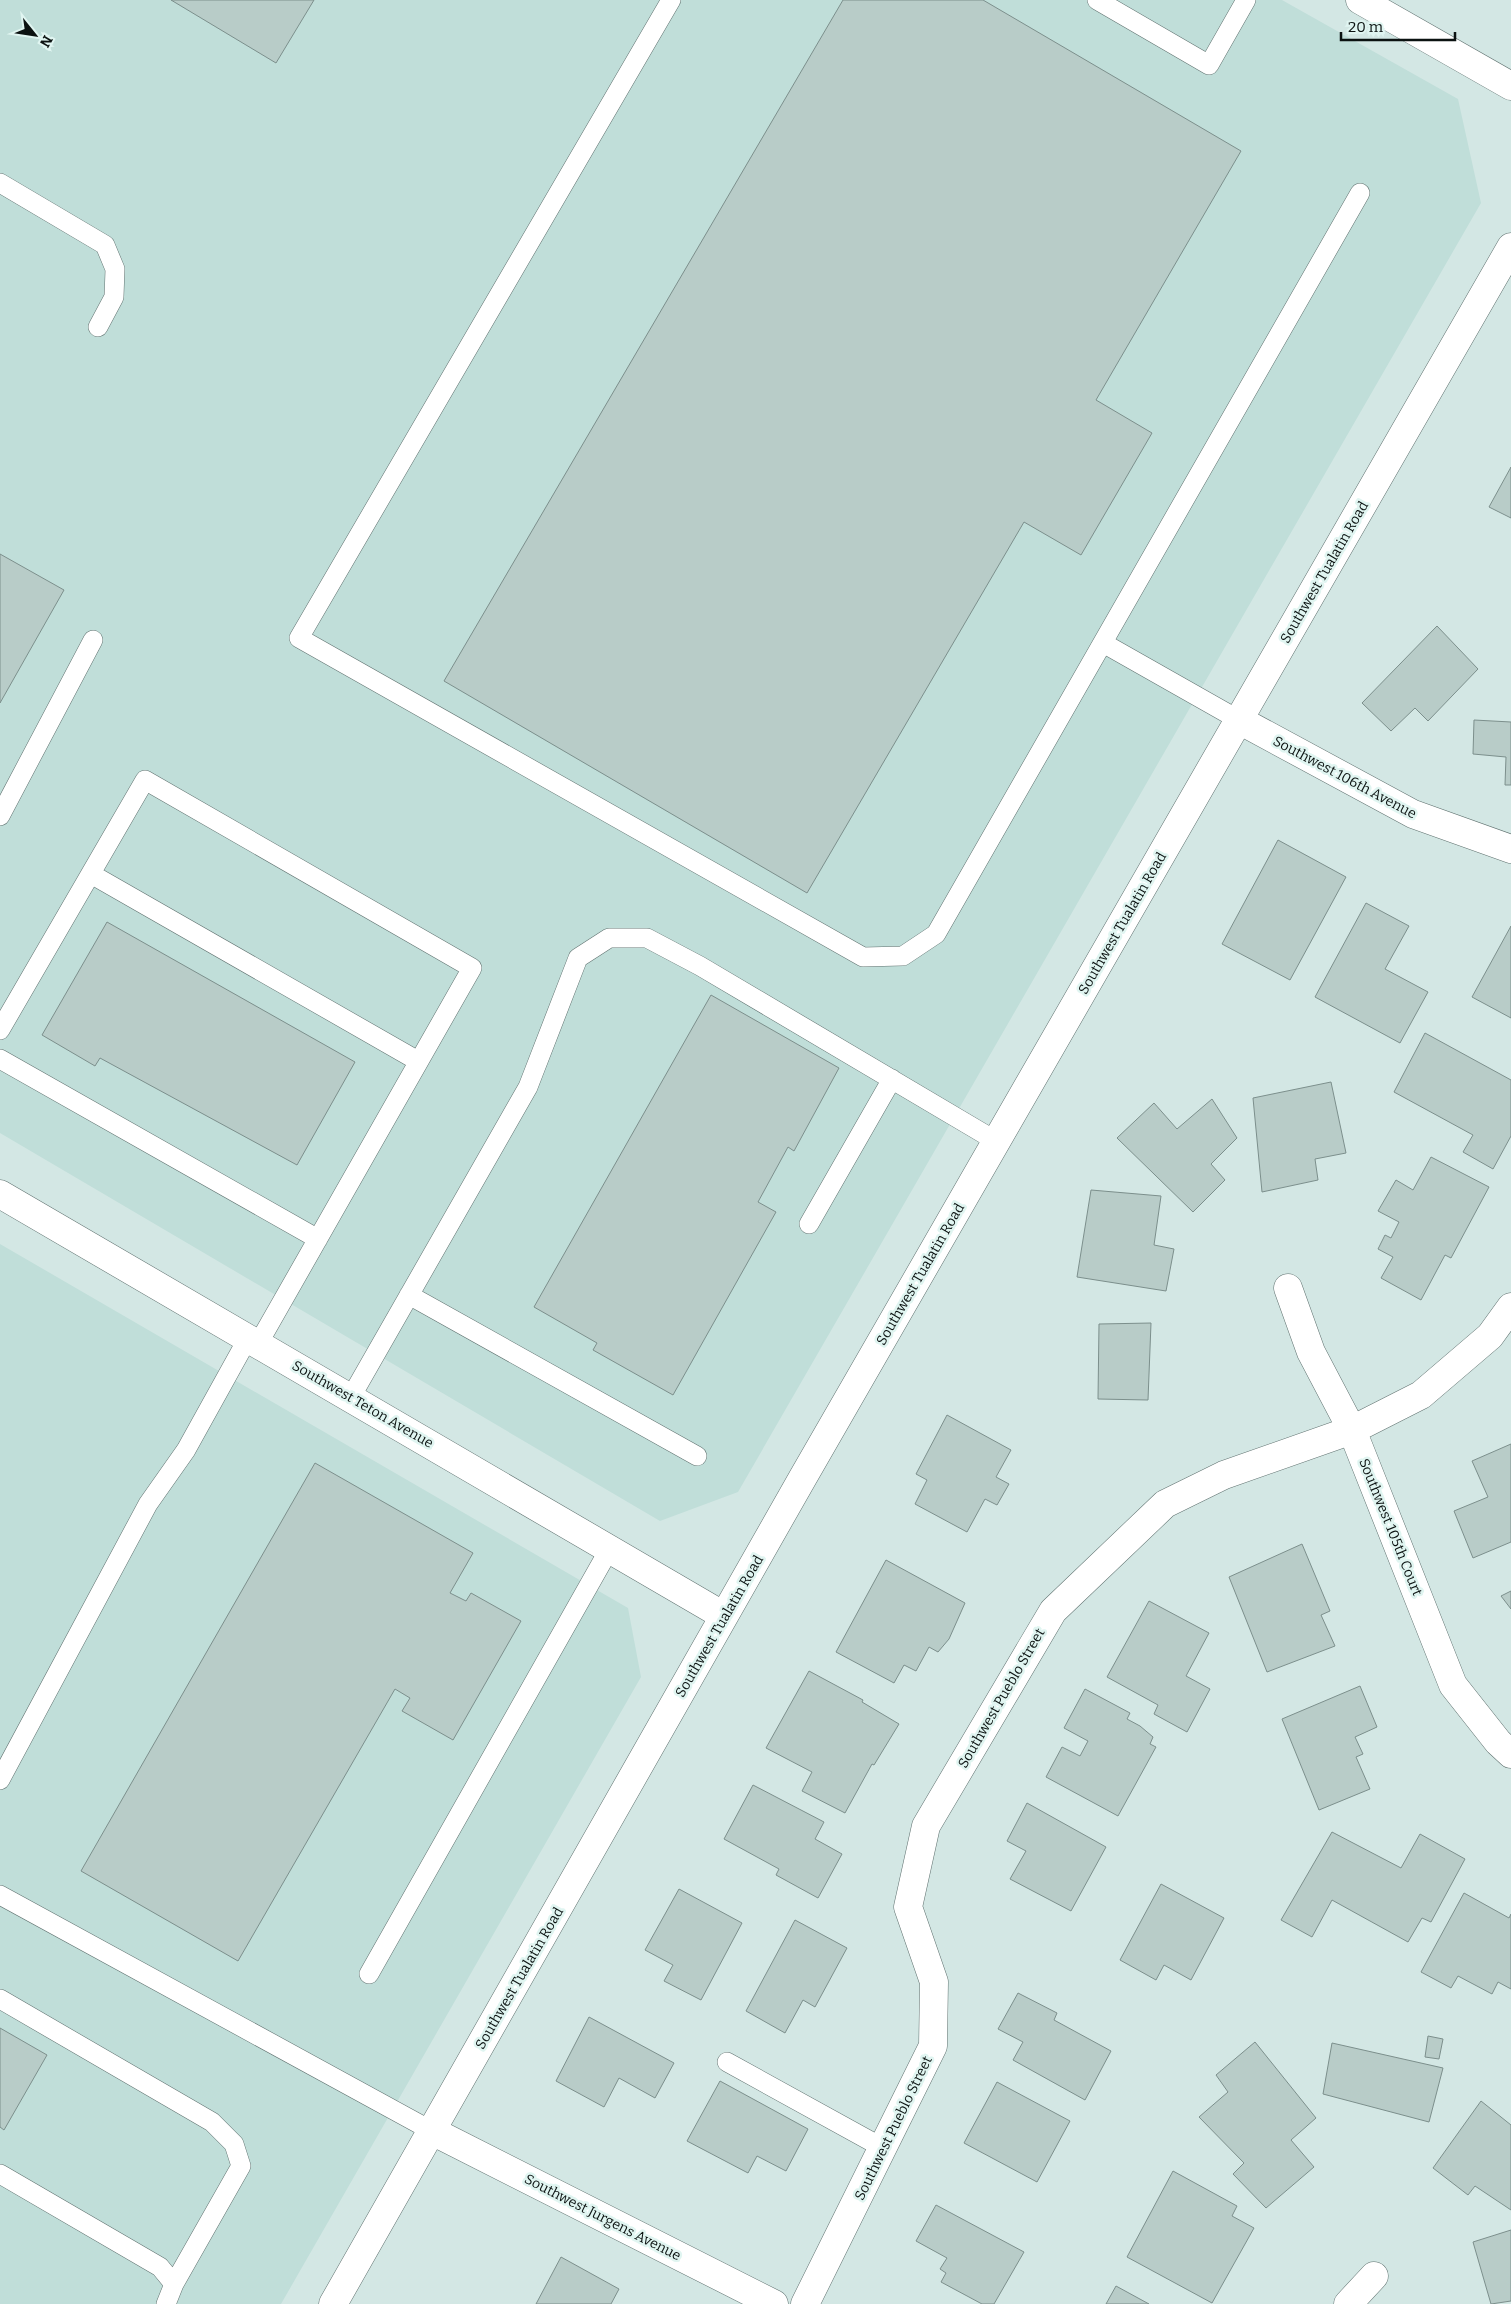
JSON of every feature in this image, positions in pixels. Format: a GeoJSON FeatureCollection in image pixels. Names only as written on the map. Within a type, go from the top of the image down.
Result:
{"type":"FeatureCollection","features":[{"type":"Feature","properties":{"kind":"street"},"geometry":{"type":"LineString","coordinates":[[1360,0],[1511,86]]}},
{"type":"Feature","properties":{"kind":"street","name":"Southwest Tualatin Road"},"geometry":{"type":"LineString","coordinates":[[333,2304],[996,1141],[1511,248]]}},
{"type":"Feature","properties":{"kind":"street","name":"Southwest 106th Avenue"},"geometry":{"type":"LineString","coordinates":[[1239,720],[1414,814],[1511,849]]}},
{"type":"Feature","properties":{"kind":"street","name":"Southwest Teton Avenue"},"geometry":{"type":"LineString","coordinates":[[0,1194],[724,1616]]}},
{"type":"Feature","properties":{"kind":"street","name":"Southwest 105th Court"},"geometry":{"type":"LineString","coordinates":[[1288,1288],[1311,1352],[1352,1430],[1453,1685],[1498,1742],[1511,1754]]}},
{"type":"Feature","properties":{"kind":"street","name":"Southwest Pueblo Street"},"geometry":{"type":"LineString","coordinates":[[806,2304],[933,2046],[934,1982],[908,1907],[926,1826],[1053,1611],[1165,1504],[1224,1475],[1352,1430],[1421,1395],[1490,1336],[1511,1307]]}},
{"type":"Feature","properties":{"kind":"street","name":"Southwest Jurgens Avenue"},"geometry":{"type":"LineString","coordinates":[[432,2131],[774,2304]]}},
{"type":"Feature","properties":{"kind":"street"},"geometry":{"type":"LineString","coordinates":[[1348,2304],[1374,2276]]}},
{"type":"Feature","properties":{"kind":"lane"},"geometry":{"type":"LineString","coordinates":[[671,0],[298,638],[863,957],[903,956],[936,934],[1360,193]]}},
{"type":"Feature","properties":{"kind":"lane"},"geometry":{"type":"LineString","coordinates":[[1096,0],[1208,66],[1246,0]]}},
{"type":"Feature","properties":{"kind":"lane"},"geometry":{"type":"LineString","coordinates":[[0,183],[105,245],[115,269],[114,298],[98,327]]}},
{"type":"Feature","properties":{"kind":"lane"},"geometry":{"type":"LineString","coordinates":[[0,816],[93,640]]}},
{"type":"Feature","properties":{"kind":"lane"},"geometry":{"type":"LineString","coordinates":[[1103,643],[1239,720]]}},
{"type":"Feature","properties":{"kind":"lane"},"geometry":{"type":"LineString","coordinates":[[0,1030],[145,780],[472,968],[318,1239],[186,1450],[148,1504],[0,1780]]}},
{"type":"Feature","properties":{"kind":"lane"},"geometry":{"type":"LineString","coordinates":[[91,874],[418,1061]]}},
{"type":"Feature","properties":{"kind":"lane"},"geometry":{"type":"LineString","coordinates":[[351,1397],[528,1087],[578,958],[610,938],[647,938],[700,966],[996,1141]]}},
{"type":"Feature","properties":{"kind":"lane"},"geometry":{"type":"LineString","coordinates":[[0,1059],[318,1239]]}},
{"type":"Feature","properties":{"kind":"lane"},"geometry":{"type":"LineString","coordinates":[[809,1224],[892,1079]]}},
{"type":"Feature","properties":{"kind":"lane"},"geometry":{"type":"LineString","coordinates":[[409,1295],[697,1456]]}},
{"type":"Feature","properties":{"kind":"lane"},"geometry":{"type":"LineString","coordinates":[[369,1974],[610,1548]]}},
{"type":"Feature","properties":{"kind":"lane"},"geometry":{"type":"LineString","coordinates":[[0,1895],[432,2131]]}},
{"type":"Feature","properties":{"kind":"lane"},"geometry":{"type":"LineString","coordinates":[[0,1999],[212,2122],[234,2144],[241,2166],[174,2284],[166,2304]]}},
{"type":"Feature","properties":{"kind":"lane"},"geometry":{"type":"LineString","coordinates":[[727,2062],[883,2148]]}},
{"type":"Feature","properties":{"kind":"lane"},"geometry":{"type":"LineString","coordinates":[[0,2174],[160,2267],[174,2284]]}},
{"type":"Feature","properties":{"kind":"shaded area"},"geometry":{"type":"Polygon","coordinates":[[[0,0],[1282,0],[1458,99],[1481,203],[738,1492],[660,1521],[0,1133],[0,0]]]}},
{"type":"Feature","properties":{"kind":"shaded area"},"geometry":{"type":"Polygon","coordinates":[[[0,1244],[628,1608],[641,1677],[281,2304],[0,2304],[0,1244]]]}},
{"type":"Feature","properties":{"kind":"building"},"geometry":{"type":"Polygon","coordinates":[[[171,0],[314,0],[276,63],[171,0]]]}},
{"type":"Feature","properties":{"kind":"building"},"geometry":{"type":"Polygon","coordinates":[[[843,0],[983,0],[1241,151],[1096,400],[1152,433],[1081,555],[1024,522],[807,893],[444,681],[843,0]]]}},
{"type":"Feature","properties":{"kind":"building"},"geometry":{"type":"Polygon","coordinates":[[[1511,467],[1511,518],[1489,507],[1511,467]]]}},
{"type":"Feature","properties":{"kind":"building"},"geometry":{"type":"Polygon","coordinates":[[[0,554],[64,590],[0,703],[0,554]]]}},
{"type":"Feature","properties":{"kind":"building"},"geometry":{"type":"Polygon","coordinates":[[[1437,626],[1478,669],[1428,721],[1415,708],[1391,731],[1362,703],[1437,626]]]}},
{"type":"Feature","properties":{"kind":"building"},"geometry":{"type":"Polygon","coordinates":[[[1474,720],[1511,722],[1511,785],[1505,785],[1506,757],[1473,754],[1474,720]]]}},
{"type":"Feature","properties":{"kind":"building"},"geometry":{"type":"Polygon","coordinates":[[[1278,840],[1346,877],[1290,980],[1222,944],[1278,840]]]}},
{"type":"Feature","properties":{"kind":"building"},"geometry":{"type":"Polygon","coordinates":[[[1366,903],[1409,926],[1385,969],[1428,992],[1400,1043],[1315,997],[1366,903]]]}},
{"type":"Feature","properties":{"kind":"building"},"geometry":{"type":"Polygon","coordinates":[[[107,922],[355,1062],[297,1165],[100,1058],[95,1066],[42,1035],[107,922]]]}},
{"type":"Feature","properties":{"kind":"building"},"geometry":{"type":"Polygon","coordinates":[[[1511,926],[1511,1018],[1472,997],[1511,926]]]}},
{"type":"Feature","properties":{"kind":"building"},"geometry":{"type":"Polygon","coordinates":[[[711,995],[839,1068],[794,1151],[788,1147],[758,1202],[776,1212],[673,1395],[593,1350],[597,1343],[534,1307],[711,995]]]}},
{"type":"Feature","properties":{"kind":"building"},"geometry":{"type":"Polygon","coordinates":[[[1425,1033],[1511,1080],[1511,1136],[1493,1169],[1463,1152],[1473,1135],[1394,1092],[1425,1033]]]}},
{"type":"Feature","properties":{"kind":"building"},"geometry":{"type":"Polygon","coordinates":[[[1331,1082],[1346,1153],[1315,1159],[1318,1180],[1262,1192],[1253,1098],[1331,1082]]]}},
{"type":"Feature","properties":{"kind":"building"},"geometry":{"type":"Polygon","coordinates":[[[1212,1099],[1237,1138],[1211,1164],[1225,1180],[1193,1212],[1117,1138],[1154,1103],[1177,1129],[1212,1099]]]}},
{"type":"Feature","properties":{"kind":"building"},"geometry":{"type":"Polygon","coordinates":[[[1431,1157],[1489,1187],[1451,1258],[1445,1255],[1421,1300],[1381,1278],[1393,1257],[1378,1249],[1385,1235],[1391,1238],[1399,1222],[1378,1211],[1396,1180],[1413,1190],[1431,1157]]]}},
{"type":"Feature","properties":{"kind":"building"},"geometry":{"type":"Polygon","coordinates":[[[1091,1190],[1161,1196],[1154,1245],[1174,1249],[1166,1291],[1077,1277],[1091,1190]]]}},
{"type":"Feature","properties":{"kind":"building"},"geometry":{"type":"Polygon","coordinates":[[[1151,1323],[1148,1400],[1098,1399],[1099,1324],[1151,1323]]]}},
{"type":"Feature","properties":{"kind":"building"},"geometry":{"type":"Polygon","coordinates":[[[947,1415],[1011,1450],[996,1477],[1009,1484],[997,1505],[985,1499],[967,1532],[915,1504],[927,1480],[916,1474],[947,1415]]]}},
{"type":"Feature","properties":{"kind":"building"},"geometry":{"type":"Polygon","coordinates":[[[1511,1444],[1511,1542],[1473,1558],[1454,1511],[1488,1497],[1472,1461],[1511,1444]]]}},
{"type":"Feature","properties":{"kind":"building"},"geometry":{"type":"Polygon","coordinates":[[[315,1463],[473,1553],[450,1593],[466,1601],[471,1593],[521,1621],[453,1740],[402,1711],[410,1698],[395,1689],[238,1961],[81,1871],[315,1463]]]}},
{"type":"Feature","properties":{"kind":"building"},"geometry":{"type":"Polygon","coordinates":[[[1302,1544],[1330,1611],[1321,1615],[1335,1646],[1267,1672],[1229,1577],[1302,1544]]]}},
{"type":"Feature","properties":{"kind":"building"},"geometry":{"type":"Polygon","coordinates":[[[886,1560],[965,1603],[949,1639],[938,1652],[929,1647],[916,1671],[904,1665],[894,1683],[836,1652],[886,1560]]]}},
{"type":"Feature","properties":{"kind":"building"},"geometry":{"type":"Polygon","coordinates":[[[1511,1591],[1511,1609],[1501,1596],[1511,1591]]]}},
{"type":"Feature","properties":{"kind":"building"},"geometry":{"type":"Polygon","coordinates":[[[1149,1601],[1209,1633],[1186,1676],[1210,1689],[1187,1732],[1154,1714],[1158,1705],[1107,1677],[1149,1601]]]}},
{"type":"Feature","properties":{"kind":"building"},"geometry":{"type":"Polygon","coordinates":[[[809,1671],[863,1700],[862,1702],[899,1724],[874,1765],[872,1764],[845,1813],[802,1791],[812,1772],[766,1748],[809,1671]]]}},
{"type":"Feature","properties":{"kind":"building"},"geometry":{"type":"Polygon","coordinates":[[[1360,1686],[1377,1727],[1355,1737],[1363,1754],[1356,1757],[1370,1789],[1319,1810],[1282,1719],[1360,1686]]]}},
{"type":"Feature","properties":{"kind":"building"},"geometry":{"type":"Polygon","coordinates":[[[1085,1689],[1130,1713],[1127,1719],[1140,1726],[1153,1737],[1150,1744],[1156,1747],[1118,1816],[1046,1777],[1062,1747],[1080,1756],[1088,1741],[1064,1728],[1085,1689]]]}},
{"type":"Feature","properties":{"kind":"building"},"geometry":{"type":"Polygon","coordinates":[[[753,1785],[824,1822],[815,1839],[842,1854],[818,1898],[776,1875],[779,1869],[724,1839],[753,1785]]]}},
{"type":"Feature","properties":{"kind":"building"},"geometry":{"type":"Polygon","coordinates":[[[1027,1803],[1106,1847],[1071,1911],[1010,1879],[1026,1851],[1007,1841],[1027,1803]]]}},
{"type":"Feature","properties":{"kind":"building"},"geometry":{"type":"Polygon","coordinates":[[[1332,1832],[1401,1868],[1420,1834],[1465,1859],[1431,1922],[1422,1918],[1408,1942],[1332,1900],[1312,1937],[1281,1920],[1332,1832]]]}},
{"type":"Feature","properties":{"kind":"building"},"geometry":{"type":"Polygon","coordinates":[[[1161,1884],[1224,1918],[1191,1980],[1164,1965],[1156,1980],[1120,1960],[1161,1884]]]}},
{"type":"Feature","properties":{"kind":"building"},"geometry":{"type":"Polygon","coordinates":[[[679,1889],[742,1923],[701,2000],[664,1981],[673,1965],[645,1950],[679,1889]]]}},
{"type":"Feature","properties":{"kind":"building"},"geometry":{"type":"Polygon","coordinates":[[[1464,1893],[1509,1918],[1511,1914],[1511,1989],[1498,1982],[1492,1994],[1458,1976],[1451,1988],[1421,1972],[1464,1893]]]}},
{"type":"Feature","properties":{"kind":"building"},"geometry":{"type":"Polygon","coordinates":[[[795,1920],[847,1948],[815,2007],[803,2000],[785,2033],[746,2011],[795,1920]]]}},
{"type":"Feature","properties":{"kind":"building"},"geometry":{"type":"Polygon","coordinates":[[[1018,1993],[1057,2013],[1054,2020],[1111,2051],[1085,2100],[1013,2060],[1023,2042],[998,2029],[1018,1993]]]}},
{"type":"Feature","properties":{"kind":"building"},"geometry":{"type":"Polygon","coordinates":[[[589,2017],[674,2063],[655,2098],[619,2078],[604,2107],[556,2081],[589,2017]]]}},
{"type":"Feature","properties":{"kind":"building"},"geometry":{"type":"Polygon","coordinates":[[[0,2028],[47,2055],[4,2130],[0,2127],[0,2028]]]}},
{"type":"Feature","properties":{"kind":"building"},"geometry":{"type":"Polygon","coordinates":[[[1428,2036],[1443,2039],[1439,2059],[1425,2057],[1428,2036]]]}},
{"type":"Feature","properties":{"kind":"building"},"geometry":{"type":"Polygon","coordinates":[[[1255,2042],[1316,2118],[1291,2140],[1314,2167],[1266,2208],[1233,2174],[1244,2163],[1199,2117],[1228,2092],[1216,2075],[1255,2042]]]}},
{"type":"Feature","properties":{"kind":"building"},"geometry":{"type":"Polygon","coordinates":[[[1332,2043],[1443,2068],[1429,2122],[1323,2094],[1332,2043]]]}},
{"type":"Feature","properties":{"kind":"building"},"geometry":{"type":"Polygon","coordinates":[[[720,2081],[808,2129],[786,2171],[757,2156],[748,2173],[687,2141],[720,2081]]]}},
{"type":"Feature","properties":{"kind":"building"},"geometry":{"type":"Polygon","coordinates":[[[997,2082],[1070,2121],[1037,2182],[964,2143],[997,2082]]]}},
{"type":"Feature","properties":{"kind":"building"},"geometry":{"type":"Polygon","coordinates":[[[1481,2101],[1511,2125],[1511,2210],[1475,2186],[1468,2195],[1433,2168],[1481,2101]]]}},
{"type":"Feature","properties":{"kind":"building"},"geometry":{"type":"Polygon","coordinates":[[[1173,2171],[1237,2206],[1232,2216],[1254,2228],[1212,2303],[1127,2257],[1173,2171]]]}},
{"type":"Feature","properties":{"kind":"building"},"geometry":{"type":"Polygon","coordinates":[[[936,2205],[1024,2252],[994,2304],[982,2304],[941,2282],[946,2273],[940,2269],[947,2258],[916,2241],[936,2205]]]}},
{"type":"Feature","properties":{"kind":"building"},"geometry":{"type":"Polygon","coordinates":[[[1511,2230],[1511,2301],[1491,2304],[1473,2242],[1511,2230]]]}},
{"type":"Feature","properties":{"kind":"building"},"geometry":{"type":"Polygon","coordinates":[[[561,2257],[619,2289],[611,2304],[536,2304],[561,2257]]]}},
{"type":"Feature","properties":{"kind":"building"},"geometry":{"type":"Polygon","coordinates":[[[1116,2286],[1149,2304],[1106,2304],[1116,2286]]]}}]}
